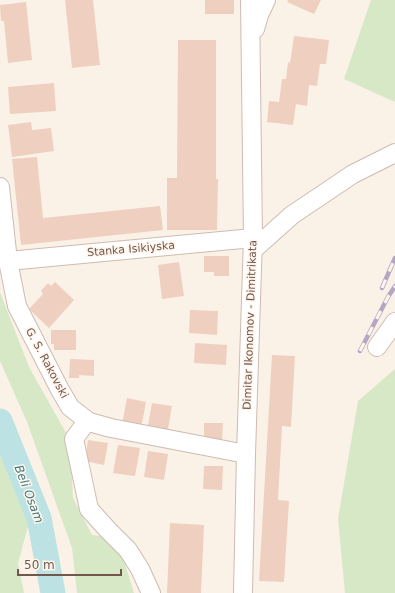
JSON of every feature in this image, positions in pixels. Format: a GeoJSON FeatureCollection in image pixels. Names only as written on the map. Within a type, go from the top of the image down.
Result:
{"type":"FeatureCollection","features":[{"type":"Feature","properties":{"kind":"street","name":"Dimitar Ikonomov - Dimitrikata"},"geometry":{"type":"LineString","coordinates":[[244,593],[246,454],[253,244],[250,0]]}},
{"type":"Feature","properties":{"kind":"street","name":"Dimitar Ikonomov - Dimitrikata"},"geometry":{"type":"LineString","coordinates":[[251,57],[259,15],[266,0]]}},
{"type":"Feature","properties":{"kind":"street"},"geometry":{"type":"LineString","coordinates":[[253,244],[292,215],[353,174],[395,153]]}},
{"type":"Feature","properties":{"kind":"street","name":"G. S. Rakovski"},"geometry":{"type":"LineString","coordinates":[[0,187],[8,261],[17,306],[70,407],[87,421],[111,428],[246,454]]}},
{"type":"Feature","properties":{"kind":"street","name":"Stanka Isikiyska"},"geometry":{"type":"LineString","coordinates":[[8,261],[253,244]]}},
{"type":"Feature","properties":{"kind":"street"},"geometry":{"type":"LineString","coordinates":[[376,348],[395,322]]}},
{"type":"Feature","properties":{"kind":"street"},"geometry":{"type":"LineString","coordinates":[[87,421],[74,439],[89,509],[128,550],[140,569],[150,593]]}},
{"type":"Feature","properties":{"kind":"green space"},"geometry":{"type":"Polygon","coordinates":[[[371,0],[395,0],[395,102],[344,79],[371,0]]]}},
{"type":"Feature","properties":{"kind":"green space"},"geometry":{"type":"Polygon","coordinates":[[[0,292],[29,367],[70,440],[73,498],[92,535],[117,538],[134,593],[77,593],[72,548],[27,422],[0,361],[0,292]]]}},
{"type":"Feature","properties":{"kind":"green space"},"geometry":{"type":"Polygon","coordinates":[[[395,369],[395,593],[345,593],[338,519],[358,401],[395,369]]]}},
{"type":"Feature","properties":{"kind":"green space"},"geometry":{"type":"Polygon","coordinates":[[[0,444],[30,519],[18,563],[24,593],[0,593],[0,444]]]}},
{"type":"Feature","properties":{"kind":"building"},"geometry":{"type":"Polygon","coordinates":[[[65,0],[93,0],[100,65],[72,68],[65,0]]]}},
{"type":"Feature","properties":{"kind":"building"},"geometry":{"type":"Polygon","coordinates":[[[205,0],[234,0],[234,14],[205,14],[205,0]]]}},
{"type":"Feature","properties":{"kind":"building"},"geometry":{"type":"Polygon","coordinates":[[[288,0],[321,0],[314,14],[287,2],[288,0]]]}},
{"type":"Feature","properties":{"kind":"building"},"geometry":{"type":"Polygon","coordinates":[[[26,2],[32,60],[8,63],[4,21],[1,21],[0,5],[26,2]]]}},
{"type":"Feature","properties":{"kind":"building"},"geometry":{"type":"Polygon","coordinates":[[[294,36],[329,40],[326,64],[320,64],[317,86],[309,85],[307,106],[296,104],[293,125],[267,122],[269,101],[279,102],[282,79],[286,79],[294,36]]]}},
{"type":"Feature","properties":{"kind":"building"},"geometry":{"type":"Polygon","coordinates":[[[178,40],[216,40],[216,179],[218,179],[217,230],[167,230],[167,178],[177,178],[178,40]]]}},
{"type":"Feature","properties":{"kind":"building"},"geometry":{"type":"Polygon","coordinates":[[[54,83],[56,111],[10,114],[8,87],[54,83]]]}},
{"type":"Feature","properties":{"kind":"building"},"geometry":{"type":"Polygon","coordinates":[[[31,122],[32,130],[51,128],[54,151],[12,157],[8,125],[31,122]]]}},
{"type":"Feature","properties":{"kind":"building"},"geometry":{"type":"Polygon","coordinates":[[[37,157],[43,218],[160,206],[163,230],[21,245],[12,159],[37,157]]]}},
{"type":"Feature","properties":{"kind":"building"},"geometry":{"type":"Polygon","coordinates":[[[204,256],[229,256],[229,276],[214,276],[214,272],[204,272],[204,256]]]}},
{"type":"Feature","properties":{"kind":"building"},"geometry":{"type":"Polygon","coordinates":[[[179,262],[184,296],[162,299],[158,265],[179,262]]]}},
{"type":"Feature","properties":{"kind":"building"},"geometry":{"type":"Polygon","coordinates":[[[55,282],[74,300],[49,328],[29,309],[43,294],[41,291],[48,283],[51,286],[55,282]]]}},
{"type":"Feature","properties":{"kind":"building"},"geometry":{"type":"Polygon","coordinates":[[[190,310],[218,311],[217,335],[189,333],[190,310]]]}},
{"type":"Feature","properties":{"kind":"building"},"geometry":{"type":"Polygon","coordinates":[[[51,330],[76,330],[76,350],[54,350],[54,344],[51,344],[51,330]]]}},
{"type":"Feature","properties":{"kind":"building"},"geometry":{"type":"Polygon","coordinates":[[[195,343],[227,345],[226,365],[194,363],[195,343]]]}},
{"type":"Feature","properties":{"kind":"building"},"geometry":{"type":"Polygon","coordinates":[[[272,355],[295,356],[291,427],[282,426],[278,500],[289,501],[284,582],[259,581],[272,355]]]}},
{"type":"Feature","properties":{"kind":"building"},"geometry":{"type":"Polygon","coordinates":[[[70,359],[94,360],[94,376],[79,375],[79,378],[69,378],[70,359]]]}},
{"type":"Feature","properties":{"kind":"building"},"geometry":{"type":"Polygon","coordinates":[[[127,398],[146,402],[141,428],[122,424],[127,398]]]}},
{"type":"Feature","properties":{"kind":"building"},"geometry":{"type":"Polygon","coordinates":[[[152,403],[172,406],[167,435],[147,431],[152,403]]]}},
{"type":"Feature","properties":{"kind":"building"},"geometry":{"type":"Polygon","coordinates":[[[204,423],[223,423],[222,440],[204,439],[204,423]]]}},
{"type":"Feature","properties":{"kind":"building"},"geometry":{"type":"Polygon","coordinates":[[[88,440],[108,443],[104,465],[85,461],[88,440]]]}},
{"type":"Feature","properties":{"kind":"building"},"geometry":{"type":"Polygon","coordinates":[[[118,445],[140,448],[135,476],[113,473],[118,445]]]}},
{"type":"Feature","properties":{"kind":"building"},"geometry":{"type":"Polygon","coordinates":[[[148,451],[168,454],[164,480],[144,477],[148,451]]]}},
{"type":"Feature","properties":{"kind":"building"},"geometry":{"type":"Polygon","coordinates":[[[204,466],[223,466],[222,490],[203,489],[204,466]]]}},
{"type":"Feature","properties":{"kind":"building"},"geometry":{"type":"Polygon","coordinates":[[[170,523],[204,525],[201,593],[167,593],[170,523]]]}},
{"type":"Feature","properties":{"kind":"waterway","name":"Beli Osam"},"geometry":{"type":"LineString","coordinates":[[0,421],[39,518],[53,593]]}},
{"type":"Feature","properties":{"kind":"railway"},"geometry":{"type":"LineString","coordinates":[[382,288],[395,258]]}},
{"type":"Feature","properties":{"kind":"railway"},"geometry":{"type":"LineString","coordinates":[[360,351],[395,286]]}}]}
